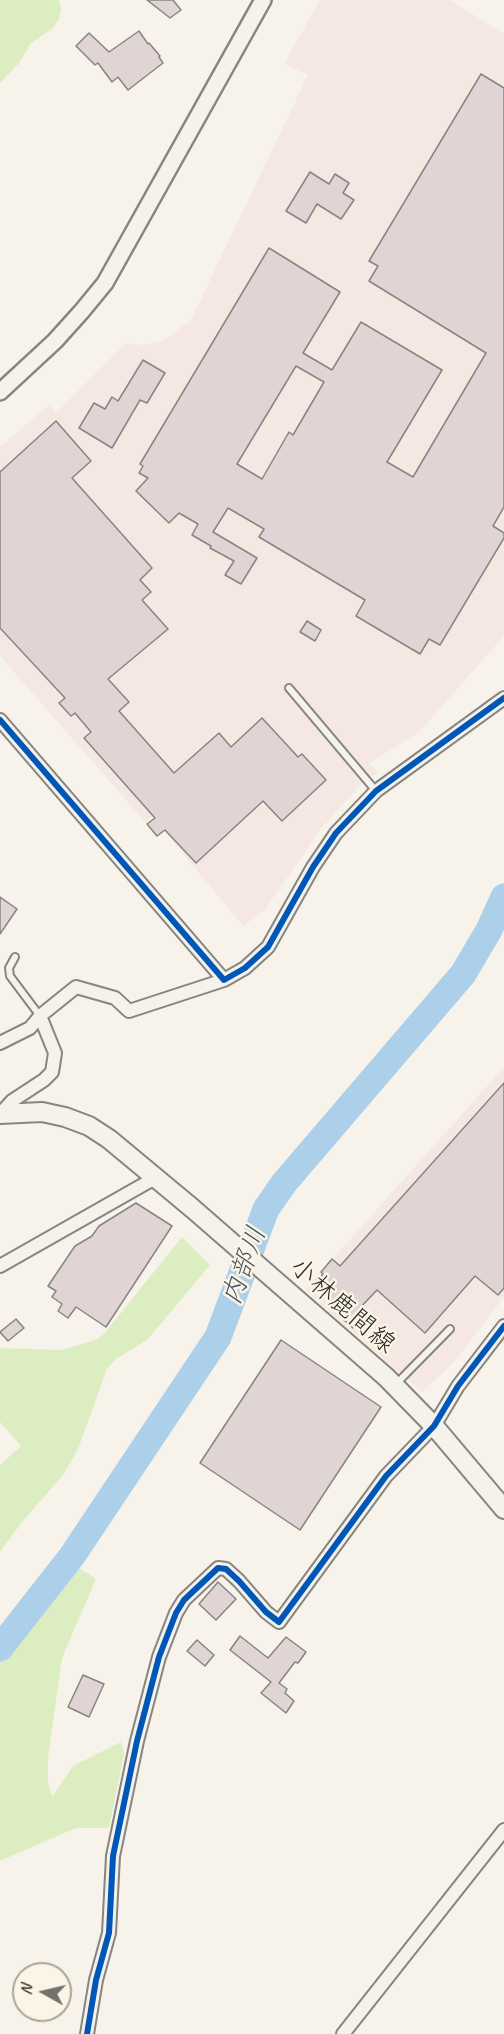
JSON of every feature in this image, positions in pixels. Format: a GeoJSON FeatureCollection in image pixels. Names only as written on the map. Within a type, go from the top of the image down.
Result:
{"type":"FeatureCollection","features":[{"type":"Feature","properties":{"kind":"main road","name":"小林鹿間線"},"geometry":{"type":"LineString","coordinates":[[0,1114],[42,1112],[65,1117],[89,1126],[109,1139],[192,1208],[394,1385],[434,1426],[504,1509]]}},
{"type":"Feature","properties":{"kind":"street"},"geometry":{"type":"LineString","coordinates":[[0,392],[62,333],[105,284],[263,0]]}},
{"type":"Feature","properties":{"kind":"street"},"geometry":{"type":"LineString","coordinates":[[0,1043],[30,1028],[40,1016],[76,987],[115,999],[129,1011],[224,980],[245,969],[268,947],[313,867],[336,833],[376,791],[504,698]]}},
{"type":"Feature","properties":{"kind":"street"},"geometry":{"type":"LineString","coordinates":[[0,720],[224,980]]}},
{"type":"Feature","properties":{"kind":"street"},"geometry":{"type":"LineString","coordinates":[[0,1114],[12,1101],[52,1072],[55,1053],[40,1016]]}},
{"type":"Feature","properties":{"kind":"street"},"geometry":{"type":"LineString","coordinates":[[0,1266],[155,1178]]}},
{"type":"Feature","properties":{"kind":"street"},"geometry":{"type":"LineString","coordinates":[[87,2034],[96,1980],[109,1933],[113,1857],[137,1741],[153,1675],[176,1613],[184,1600],[218,1568],[226,1569],[266,1612],[279,1622],[386,1476],[434,1426],[458,1386],[504,1326]]}},
{"type":"Feature","properties":{"kind":"street"},"geometry":{"type":"LineString","coordinates":[[343,2034],[504,1830]]}},
{"type":"Feature","properties":{"kind":"lane"},"geometry":{"type":"LineString","coordinates":[[289,688],[376,791]]}},
{"type":"Feature","properties":{"kind":"lane"},"geometry":{"type":"LineString","coordinates":[[15,957],[9,968],[10,976],[40,1016]]}},
{"type":"Feature","properties":{"kind":"lane"},"geometry":{"type":"LineString","coordinates":[[394,1385],[450,1329]]}},
{"type":"Feature","properties":{"kind":"shaded area"},"geometry":{"type":"Polygon","coordinates":[[[320,0],[450,0],[504,34],[504,636],[419,732],[369,763],[378,772],[361,784],[319,831],[264,911],[243,926],[152,816],[145,822],[0,656],[0,447],[49,405],[56,413],[126,343],[140,345],[163,341],[191,320],[308,75],[284,64],[320,0]]]}},
{"type":"Feature","properties":{"kind":"shaded area"},"geometry":{"type":"Polygon","coordinates":[[[504,1067],[504,1297],[454,1362],[422,1392],[305,1290],[504,1067]]]}},
{"type":"Feature","properties":{"kind":"green space"},"geometry":{"type":"Polygon","coordinates":[[[0,0],[59,0],[61,8],[59,19],[52,29],[31,43],[19,63],[0,83],[0,0]]]}},
{"type":"Feature","properties":{"kind":"green space"},"geometry":{"type":"Polygon","coordinates":[[[182,1237],[210,1265],[147,1340],[116,1359],[107,1369],[78,1449],[63,1475],[22,1522],[0,1552],[0,1465],[21,1446],[0,1422],[0,1348],[62,1350],[95,1340],[104,1334],[182,1237]]]}},
{"type":"Feature","properties":{"kind":"green space"},"geometry":{"type":"Polygon","coordinates":[[[68,1561],[96,1579],[62,1658],[48,1758],[48,1782],[52,1797],[73,1766],[121,1742],[124,1754],[109,1828],[76,1828],[0,1861],[0,1650],[68,1561]]]}},
{"type":"Feature","properties":{"kind":"building"},"geometry":{"type":"Polygon","coordinates":[[[147,0],[173,0],[181,10],[170,18],[147,0]]]}},
{"type":"Feature","properties":{"kind":"building"},"geometry":{"type":"Polygon","coordinates":[[[139,31],[163,63],[128,90],[118,77],[112,82],[98,63],[95,65],[76,46],[89,33],[109,52],[139,31]]]}},
{"type":"Feature","properties":{"kind":"building"},"geometry":{"type":"Polygon","coordinates":[[[481,74],[504,88],[504,507],[493,526],[504,533],[504,538],[440,645],[429,639],[420,654],[356,616],[365,600],[259,537],[264,529],[228,508],[213,532],[257,558],[241,584],[225,575],[234,561],[192,535],[198,524],[179,513],[169,523],[136,491],[148,478],[139,473],[143,466],[140,464],[269,248],[340,292],[303,353],[332,370],[361,322],[442,370],[387,462],[413,477],[486,353],[369,281],[378,266],[369,261],[481,74]],[[296,366],[237,464],[262,479],[289,432],[293,435],[324,382],[296,366]]]}},
{"type":"Feature","properties":{"kind":"building"},"geometry":{"type":"Polygon","coordinates":[[[310,172],[329,184],[335,174],[349,183],[343,193],[354,200],[341,219],[317,204],[306,223],[286,211],[310,172]]]}},
{"type":"Feature","properties":{"kind":"building"},"geometry":{"type":"Polygon","coordinates":[[[143,360],[165,373],[147,403],[140,400],[112,448],[79,428],[94,403],[105,409],[112,397],[118,401],[143,360]]]}},
{"type":"Feature","properties":{"kind":"building"},"geometry":{"type":"Polygon","coordinates":[[[56,421],[91,461],[72,478],[152,568],[140,580],[151,592],[142,600],[168,629],[108,679],[129,702],[119,711],[174,773],[219,733],[231,747],[262,718],[298,757],[302,754],[326,780],[282,821],[263,801],[196,863],[165,830],[157,836],[147,824],[155,818],[84,738],[91,732],[75,713],[71,716],[59,703],[65,698],[0,628],[0,472],[56,421]]]}},
{"type":"Feature","properties":{"kind":"building"},"geometry":{"type":"Polygon","coordinates":[[[307,621],[321,630],[315,641],[300,632],[307,621]]]}},
{"type":"Feature","properties":{"kind":"building"},"geometry":{"type":"Polygon","coordinates":[[[0,897],[17,909],[0,934],[0,897]]]}},
{"type":"Feature","properties":{"kind":"building"},"geometry":{"type":"Polygon","coordinates":[[[504,1083],[504,1288],[498,1295],[475,1276],[425,1333],[377,1290],[359,1309],[368,1317],[359,1327],[357,1324],[353,1328],[344,1320],[348,1316],[314,1283],[332,1259],[340,1266],[504,1083]]]}},
{"type":"Feature","properties":{"kind":"building"},"geometry":{"type":"Polygon","coordinates":[[[136,1203],[172,1226],[106,1327],[76,1307],[68,1318],[58,1311],[62,1304],[52,1297],[56,1291],[48,1286],[75,1246],[92,1236],[99,1226],[136,1203]]]}},
{"type":"Feature","properties":{"kind":"building"},"geometry":{"type":"Polygon","coordinates":[[[16,1319],[24,1328],[8,1341],[0,1332],[16,1319]]]}},
{"type":"Feature","properties":{"kind":"building"},"geometry":{"type":"Polygon","coordinates":[[[281,1340],[381,1407],[300,1530],[200,1463],[281,1340]]]}},
{"type":"Feature","properties":{"kind":"building"},"geometry":{"type":"Polygon","coordinates":[[[218,1582],[236,1599],[216,1620],[199,1604],[218,1582]]]}},
{"type":"Feature","properties":{"kind":"building"},"geometry":{"type":"Polygon","coordinates":[[[240,1636],[268,1658],[286,1637],[306,1652],[279,1683],[287,1689],[285,1693],[294,1701],[286,1713],[261,1693],[271,1682],[230,1650],[240,1636]]]}},
{"type":"Feature","properties":{"kind":"building"},"geometry":{"type":"Polygon","coordinates":[[[197,1640],[214,1655],[205,1666],[187,1651],[197,1640]]]}},
{"type":"Feature","properties":{"kind":"building"},"geometry":{"type":"Polygon","coordinates":[[[83,1675],[104,1684],[89,1717],[68,1707],[83,1675]]]}},
{"type":"Feature","properties":{"kind":"waterway","name":"内部川"},"geometry":{"type":"LineString","coordinates":[[0,1648],[72,1556],[218,1337],[266,1209],[284,1183],[463,974],[489,930],[504,897]]}},
{"type":"Feature","properties":{"kind":"cycle path"},"geometry":{"type":"LineString","coordinates":[[0,720],[224,980],[245,968],[268,947],[313,867],[336,833],[376,791],[504,698]]}},
{"type":"Feature","properties":{"kind":"cycle path"},"geometry":{"type":"LineString","coordinates":[[87,2034],[96,1980],[109,1933],[113,1856],[137,1741],[159,1657],[176,1613],[184,1600],[218,1568],[226,1569],[266,1612],[279,1622],[386,1476],[434,1426],[458,1386],[504,1326]]}}]}
